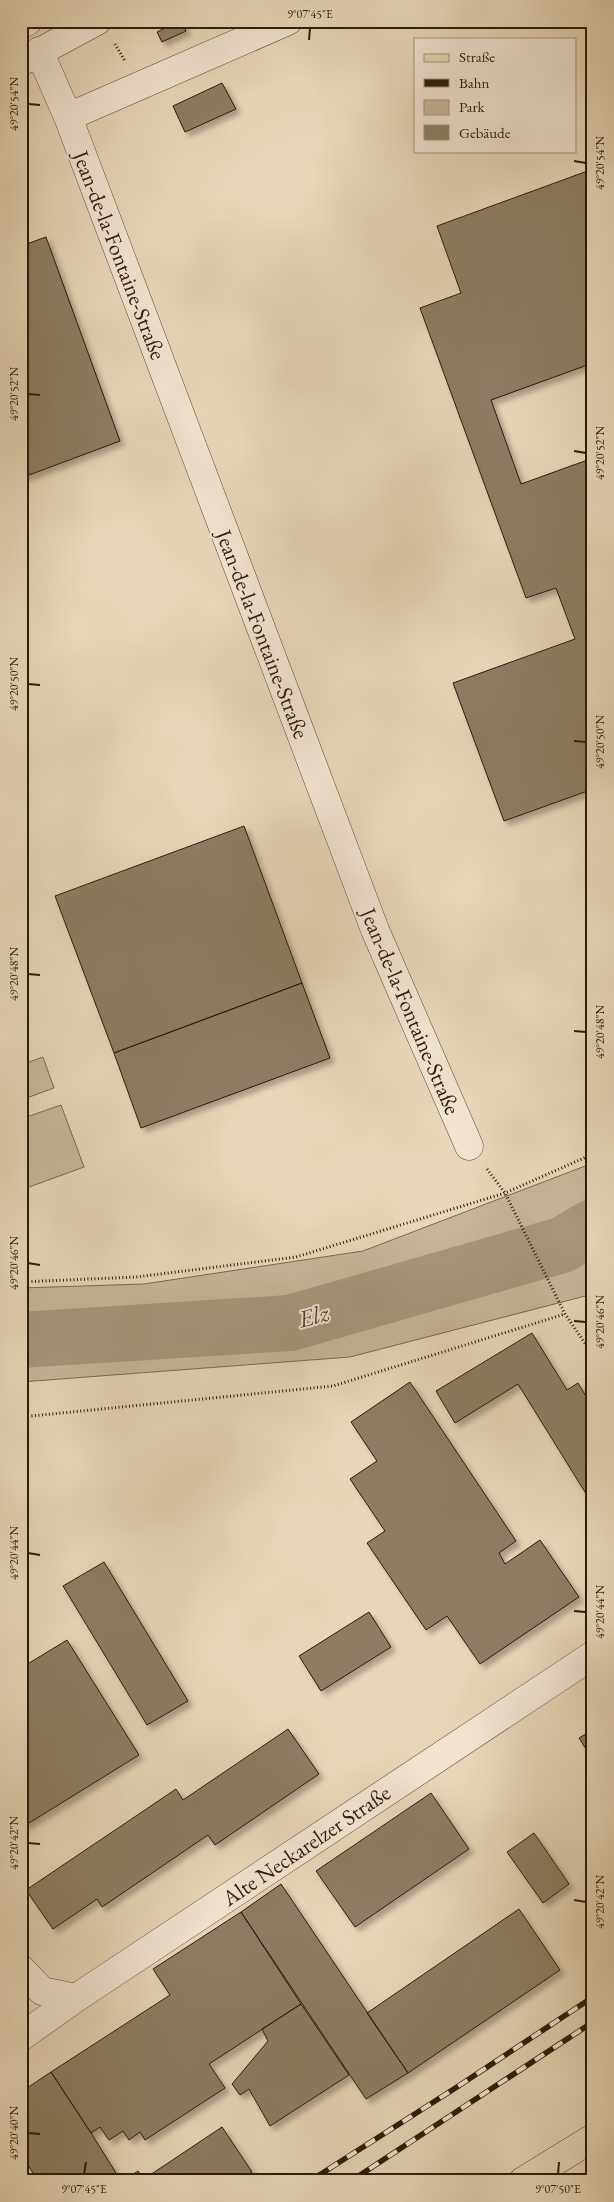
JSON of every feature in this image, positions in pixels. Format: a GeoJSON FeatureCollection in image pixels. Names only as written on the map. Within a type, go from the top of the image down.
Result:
{"type":"FeatureCollection","features":[{"type":"Feature","properties":{"kind":"main road"},"geometry":{"type":"LineString","coordinates":[[523,2181],[593,2138]]}},
{"type":"Feature","properties":{"kind":"street"},"geometry":{"type":"LineString","coordinates":[[21,25],[28,21]]}},
{"type":"Feature","properties":{"kind":"street"},"geometry":{"type":"LineString","coordinates":[[68,117],[288,21]]}},
{"type":"Feature","properties":{"kind":"street"},"geometry":{"type":"LineString","coordinates":[[30,56],[104,30]]}},
{"type":"Feature","properties":{"kind":"street","name":"Jean-de-la-Fontaine-Straße"},"geometry":{"type":"LineString","coordinates":[[30,56],[68,117],[375,930],[469,1146]]}},
{"type":"Feature","properties":{"kind":"street","name":"Alte Neckarelzer Straße"},"geometry":{"type":"LineString","coordinates":[[21,2037],[76,1998],[593,1655]]}},
{"type":"Feature","properties":{"kind":"street"},"geometry":{"type":"LineString","coordinates":[[21,1970],[42,1991],[76,1998]]}},
{"type":"Feature","properties":{"kind":"path"},"geometry":{"type":"LineString","coordinates":[[104,30],[140,87]]}},
{"type":"Feature","properties":{"kind":"path"},"geometry":{"type":"LineString","coordinates":[[21,1282],[136,1277],[296,1257],[505,1193],[593,1154]]}},
{"type":"Feature","properties":{"kind":"path"},"geometry":{"type":"LineString","coordinates":[[505,1193],[565,1314],[593,1355]]}},
{"type":"Feature","properties":{"kind":"path"},"geometry":{"type":"LineString","coordinates":[[21,1417],[333,1386],[565,1314]]}},
{"type":"Feature","properties":{"kind":"green space"},"geometry":{"type":"Polygon","coordinates":[[[43,1057],[54,1088],[21,1100],[21,1065],[43,1057]]]}},
{"type":"Feature","properties":{"kind":"green space"},"geometry":{"type":"Polygon","coordinates":[[[61,1105],[84,1167],[21,1190],[21,1119],[61,1105]]]}},
{"type":"Feature","properties":{"kind":"green space"},"geometry":{"type":"Polygon","coordinates":[[[593,1163],[593,1294],[350,1357],[21,1382],[21,1288],[144,1284],[363,1251],[593,1163]]]}},
{"type":"Feature","properties":{"kind":"building"},"geometry":{"type":"Polygon","coordinates":[[[182,21],[186,31],[162,42],[157,32],[182,21]]]}},
{"type":"Feature","properties":{"kind":"building"},"geometry":{"type":"Polygon","coordinates":[[[222,83],[236,109],[185,132],[173,106],[222,83]]]}},
{"type":"Feature","properties":{"kind":"building"},"geometry":{"type":"Polygon","coordinates":[[[593,169],[593,363],[491,400],[521,484],[593,458],[593,789],[504,821],[453,683],[575,639],[556,588],[526,598],[420,308],[461,293],[437,226],[593,169]]]}},
{"type":"Feature","properties":{"kind":"building"},"geometry":{"type":"Polygon","coordinates":[[[46,237],[120,441],[21,478],[21,246],[46,237]]]}},
{"type":"Feature","properties":{"kind":"building"},"geometry":{"type":"Polygon","coordinates":[[[244,826],[302,983],[114,1053],[55,896],[244,826]]]}},
{"type":"Feature","properties":{"kind":"building"},"geometry":{"type":"Polygon","coordinates":[[[302,983],[330,1058],[141,1128],[114,1053],[302,983]]]}},
{"type":"Feature","properties":{"kind":"building"},"geometry":{"type":"Polygon","coordinates":[[[532,1333],[567,1390],[578,1383],[593,1408],[593,1505],[518,1384],[455,1423],[436,1391],[532,1333]]]}},
{"type":"Feature","properties":{"kind":"building"},"geometry":{"type":"Polygon","coordinates":[[[410,1382],[516,1541],[499,1553],[505,1564],[540,1540],[579,1597],[480,1664],[447,1616],[426,1630],[367,1543],[385,1531],[350,1479],[377,1461],[351,1422],[410,1382]]]}},
{"type":"Feature","properties":{"kind":"building"},"geometry":{"type":"Polygon","coordinates":[[[104,1562],[188,1701],[147,1725],[63,1586],[104,1562]]]}},
{"type":"Feature","properties":{"kind":"building"},"geometry":{"type":"Polygon","coordinates":[[[369,1612],[391,1647],[321,1691],[299,1656],[369,1612]]]}},
{"type":"Feature","properties":{"kind":"building"},"geometry":{"type":"Polygon","coordinates":[[[67,1640],[139,1755],[21,1828],[21,1668],[67,1640]]]}},
{"type":"Feature","properties":{"kind":"building"},"geometry":{"type":"Polygon","coordinates":[[[288,1729],[319,1774],[215,1845],[208,1835],[102,1907],[97,1899],[53,1929],[26,1890],[176,1789],[183,1800],[288,1729]]]}},
{"type":"Feature","properties":{"kind":"building"},"geometry":{"type":"Polygon","coordinates":[[[593,1730],[593,1760],[579,1738],[593,1730]]]}},
{"type":"Feature","properties":{"kind":"building"},"geometry":{"type":"Polygon","coordinates":[[[431,1793],[469,1849],[355,1927],[316,1871],[431,1793]]]}},
{"type":"Feature","properties":{"kind":"building"},"geometry":{"type":"Polygon","coordinates":[[[534,1833],[569,1884],[543,1903],[507,1852],[534,1833]]]}},
{"type":"Feature","properties":{"kind":"building"},"geometry":{"type":"Polygon","coordinates":[[[281,1884],[408,2073],[366,2099],[241,1912],[281,1884]]]}},
{"type":"Feature","properties":{"kind":"building"},"geometry":{"type":"Polygon","coordinates":[[[519,1909],[560,1970],[408,2073],[367,2013],[519,1909]]]}},
{"type":"Feature","properties":{"kind":"building"},"geometry":{"type":"Polygon","coordinates":[[[241,1912],[301,2004],[209,2064],[225,2088],[145,2140],[140,2132],[129,2140],[123,2131],[109,2140],[100,2127],[91,2133],[51,2072],[170,1995],[153,1969],[241,1912]]]}},
{"type":"Feature","properties":{"kind":"building"},"geometry":{"type":"Polygon","coordinates":[[[301,2004],[349,2075],[270,2126],[249,2089],[240,2095],[232,2084],[268,2041],[262,2029],[301,2004]]]}},
{"type":"Feature","properties":{"kind":"building"},"geometry":{"type":"Polygon","coordinates":[[[51,2072],[121,2181],[38,2181],[21,2154],[21,2092],[51,2072]]]}},
{"type":"Feature","properties":{"kind":"building"},"geometry":{"type":"Polygon","coordinates":[[[222,2127],[252,2172],[239,2181],[123,2181],[138,2171],[144,2179],[222,2127]]]}},
{"type":"Feature","properties":{"kind":"waterway","name":"Elz"},"geometry":{"type":"LineString","coordinates":[[21,1340],[290,1323],[562,1245],[593,1227]]}},
{"type":"Feature","properties":{"kind":"railway"},"geometry":{"type":"LineString","coordinates":[[310,2181],[593,1997]]}},
{"type":"Feature","properties":{"kind":"railway"},"geometry":{"type":"LineString","coordinates":[[351,2181],[593,2022]]}}]}
